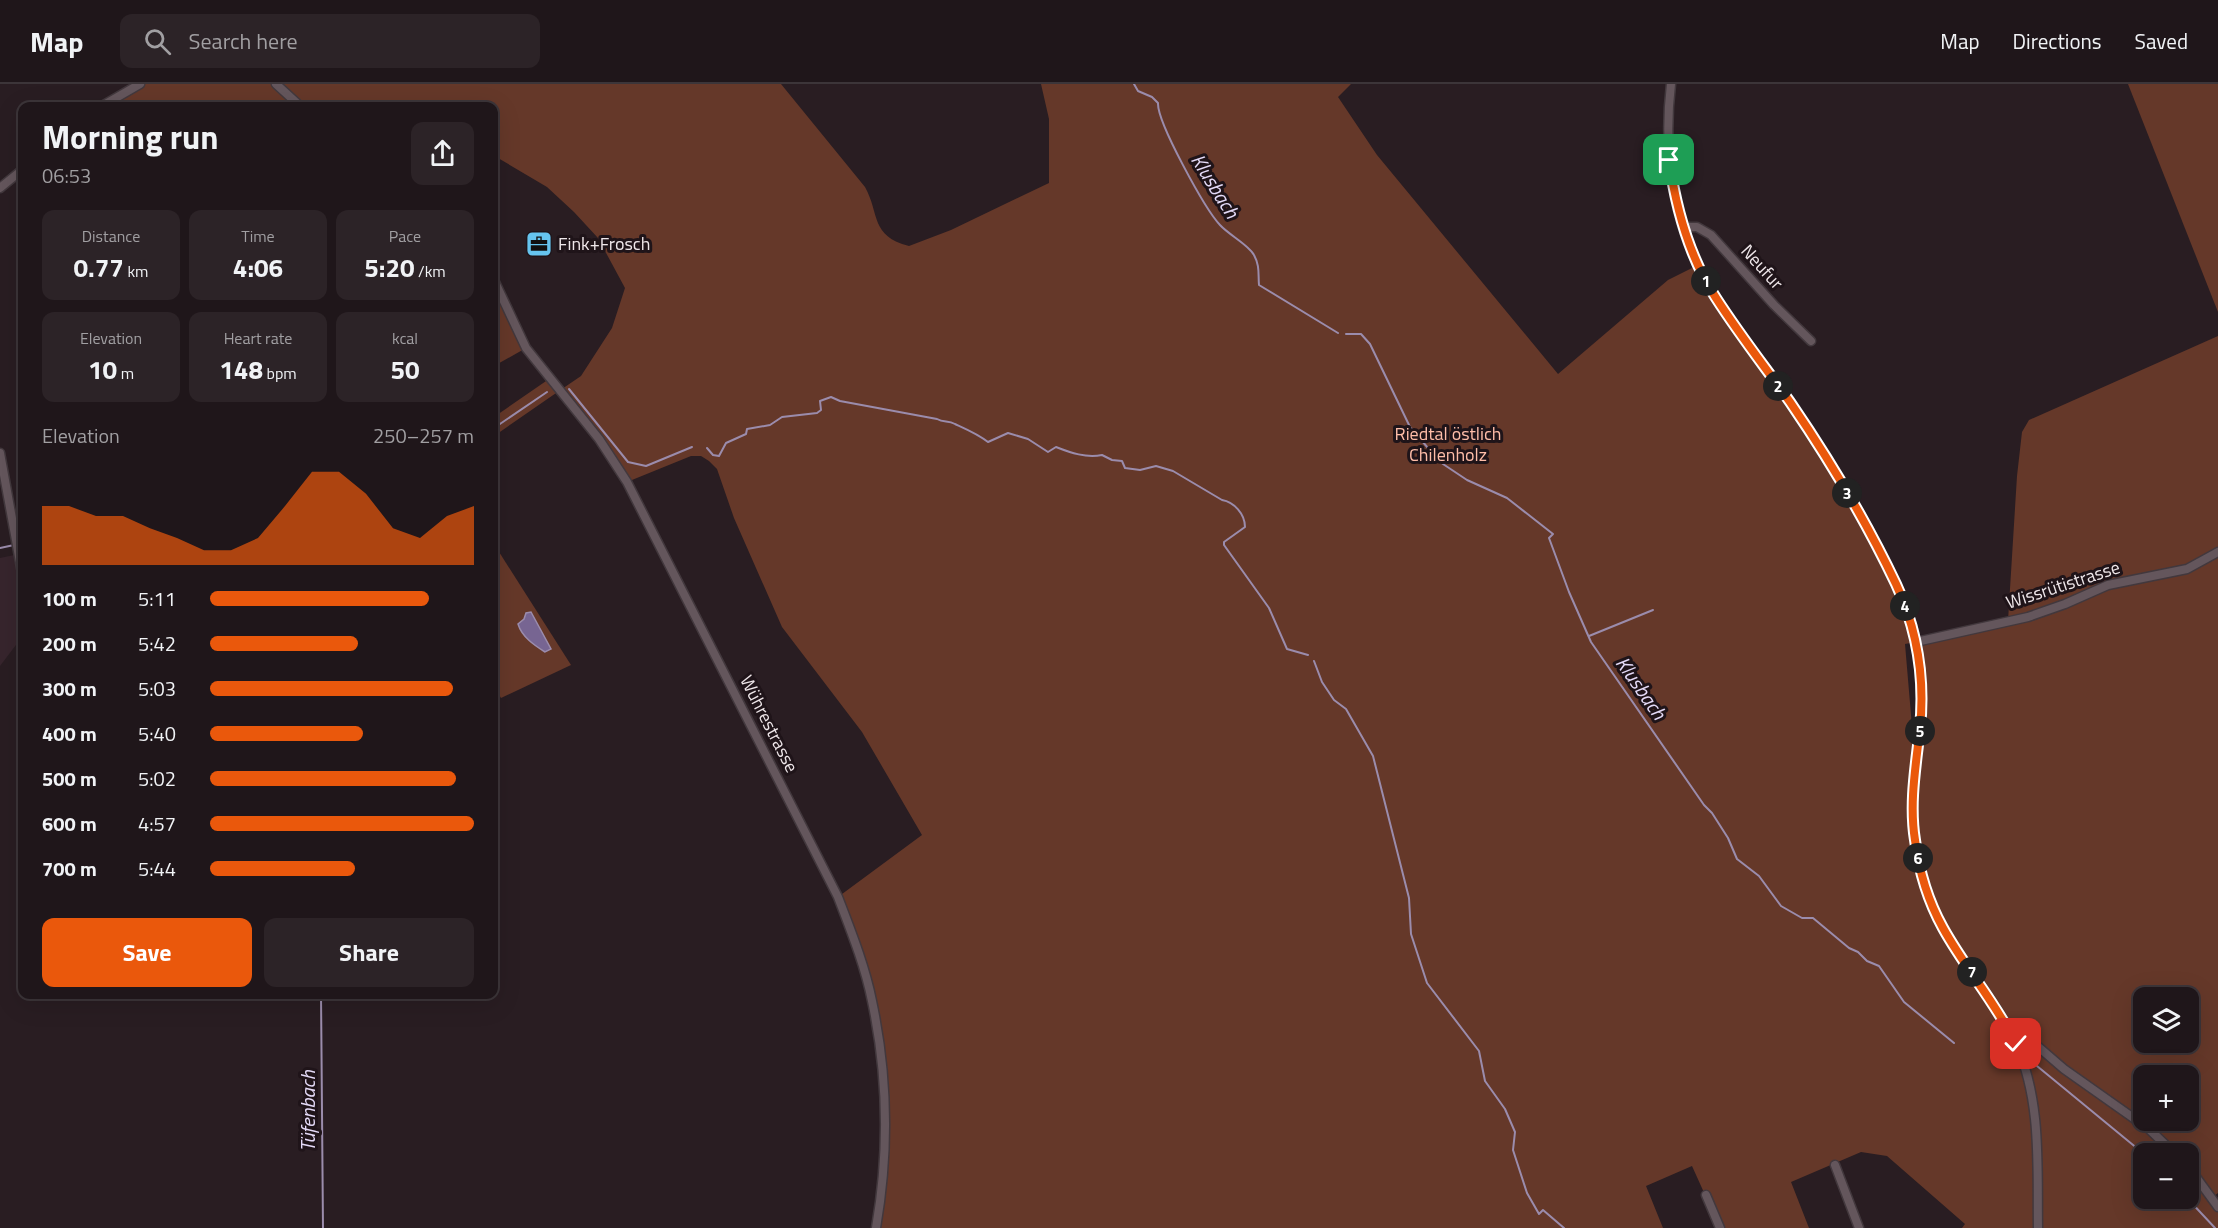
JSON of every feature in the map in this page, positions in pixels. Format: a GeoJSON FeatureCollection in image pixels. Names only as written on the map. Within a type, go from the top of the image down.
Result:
{"type":"FeatureCollection","features":[{"type":"Feature","properties":{"kind":"street"},"geometry":{"type":"LineString","coordinates":[[109,102],[140,84]]}},
{"type":"Feature","properties":{"kind":"street"},"geometry":{"type":"LineString","coordinates":[[276,84],[296,102]]}},
{"type":"Feature","properties":{"kind":"street"},"geometry":{"type":"LineString","coordinates":[[1671,84],[1668,108],[1669,160],[1683,227],[1698,264],[1715,297],[1810,432],[1844,488],[1896,584],[1916,642],[1922,699],[1913,810],[1919,866],[1942,927],[1990,998],[2016,1044],[2033,1104],[2037,1152],[2037,1228]]}},
{"type":"Feature","properties":{"kind":"street"},"geometry":{"type":"LineString","coordinates":[[0,188],[18,173]]}},
{"type":"Feature","properties":{"kind":"street","name":"Neufur"},"geometry":{"type":"LineString","coordinates":[[1683,227],[1697,226],[1711,235],[1774,305],[1811,341]]}},
{"type":"Feature","properties":{"kind":"street","name":"Wührestrasse"},"geometry":{"type":"LineString","coordinates":[[498,288],[526,348],[599,439],[627,482],[838,897],[860,956],[872,1001],[881,1053],[885,1153],[876,1228]]}},
{"type":"Feature","properties":{"kind":"street"},"geometry":{"type":"LineString","coordinates":[[0,453],[18,545]]}},
{"type":"Feature","properties":{"kind":"street","name":"Wissrütistrasse"},"geometry":{"type":"LineString","coordinates":[[1916,642],[2028,617],[2108,585],[2187,569],[2218,552]]}},
{"type":"Feature","properties":{"kind":"street"},"geometry":{"type":"LineString","coordinates":[[2016,1044],[2028,1042],[2035,1044],[2064,1069],[2150,1129],[2164,1143]]}},
{"type":"Feature","properties":{"kind":"street"},"geometry":{"type":"LineString","coordinates":[[1835,1165],[1859,1228]]}},
{"type":"Feature","properties":{"kind":"street"},"geometry":{"type":"LineString","coordinates":[[2199,1181],[2218,1207]]}},
{"type":"Feature","properties":{"kind":"street"},"geometry":{"type":"LineString","coordinates":[[1706,1195],[1720,1228]]}},
{"type":"Feature","properties":{"kind":"shaded area"},"geometry":{"type":"Polygon","coordinates":[[[18,554],[18,642],[0,666],[0,558],[18,554]]]}},
{"type":"Feature","properties":{"kind":"shaded area"},"geometry":{"type":"Polygon","coordinates":[[[531,612],[551,649],[545,652],[525,637],[518,624],[524,619],[526,613],[531,612]]]}},
{"type":"Feature","properties":{"kind":"green space","name":"Riedtal östlich Chilenholz"},"geometry":{"type":"Polygon","coordinates":[[[140,84],[781,84],[865,187],[882,230],[897,242],[909,246],[951,230],[1049,183],[1049,119],[1041,84],[1351,84],[1338,97],[1377,155],[1558,374],[1668,280],[1698,265],[1810,432],[1877,548],[1917,642],[2008,621],[2017,476],[2022,432],[2029,420],[2218,336],[2218,1193],[2212,1198],[2218,1207],[2218,1228],[1962,1228],[1965,1224],[1887,1156],[1861,1152],[1791,1182],[1809,1228],[1720,1228],[1692,1166],[1646,1186],[1663,1228],[876,1228],[885,1153],[872,1001],[838,897],[922,835],[862,732],[782,627],[734,518],[717,469],[701,456],[691,456],[627,482],[559,391],[581,376],[612,328],[625,288],[598,238],[547,187],[498,158],[498,102],[109,102],[140,84]],[[1916,642],[1905,644],[1915,762],[1920,725],[1916,642]]]}},
{"type":"Feature","properties":{"kind":"green space"},"geometry":{"type":"Polygon","coordinates":[[[2128,84],[2218,84],[2218,312],[2128,84]]]}},
{"type":"Feature","properties":{"kind":"green space"},"geometry":{"type":"Polygon","coordinates":[[[498,288],[526,348],[498,364],[498,288]]]}},
{"type":"Feature","properties":{"kind":"green space"},"geometry":{"type":"Polygon","coordinates":[[[549,379],[559,391],[498,433],[498,414],[549,379]]]}},
{"type":"Feature","properties":{"kind":"green space"},"geometry":{"type":"Polygon","coordinates":[[[498,550],[571,665],[501,698],[498,693],[498,550]]]}},
{"type":"Feature","properties":{"kind":"waterway","name":"Klusbach"},"geometry":{"type":"LineString","coordinates":[[1134,84],[1138,91],[1152,97],[1158,103],[1173,146],[1213,216],[1224,229],[1254,255],[1258,266],[1259,285],[1338,333]]}},
{"type":"Feature","properties":{"kind":"waterway","name":"Klusbach"},"geometry":{"type":"LineString","coordinates":[[1346,334],[1361,334],[1370,344],[1410,427],[1440,462],[1467,480],[1507,498],[1553,534],[1549,538],[1591,642],[1704,805],[1712,813],[1728,838],[1737,859],[1759,876],[1781,906],[1802,918],[1813,918],[1849,948],[1858,952],[1867,961],[1879,966],[1904,1002],[1954,1043]]}},
{"type":"Feature","properties":{"kind":"waterway"},"geometry":{"type":"LineString","coordinates":[[569,389],[628,462],[646,466],[692,447]]}},
{"type":"Feature","properties":{"kind":"waterway"},"geometry":{"type":"LineString","coordinates":[[498,425],[547,392]]}},
{"type":"Feature","properties":{"kind":"waterway"},"geometry":{"type":"LineString","coordinates":[[707,448],[713,455],[719,456],[726,443],[746,434],[747,429],[770,425],[782,417],[817,413],[821,410],[820,401],[831,397],[840,401],[950,422],[988,442],[1008,433],[1028,439],[1048,452],[1056,447],[1079,454],[1102,455],[1112,460],[1122,461],[1125,468],[1140,470],[1156,466],[1173,471],[1231,503],[1241,513],[1245,527],[1224,542],[1224,545],[1269,608],[1287,649],[1308,655]]}},
{"type":"Feature","properties":{"kind":"waterway","name":"Tüfenbach"},"geometry":{"type":"LineString","coordinates":[[0,548],[14,545]]}},
{"type":"Feature","properties":{"kind":"waterway"},"geometry":{"type":"LineString","coordinates":[[1589,636],[1653,610]]}},
{"type":"Feature","properties":{"kind":"waterway"},"geometry":{"type":"LineString","coordinates":[[1314,661],[1322,682],[1334,700],[1346,709],[1373,756],[1409,898],[1411,934],[1427,983],[1479,1051],[1485,1081],[1505,1109],[1515,1132],[1513,1150],[1527,1193],[1539,1214],[1543,1210],[1564,1228]]}},
{"type":"Feature","properties":{"kind":"waterway","name":"Tüfenbach"},"geometry":{"type":"LineString","coordinates":[[321,999],[323,1228]]}},
{"type":"Feature","properties":{"kind":"waterway","name":"Klusbach"},"geometry":{"type":"LineString","coordinates":[[2037,1066],[2133,1145]]}},
{"type":"Feature","properties":{"kind":"waterway","name":"Klusbach"},"geometry":{"type":"LineString","coordinates":[[2197,1209],[2215,1228]]}},
{"type":"Feature","properties":{"kind":"place","name":"Fink+Frosch"},"geometry":{"type":"Point","coordinates":[539,244]}},
{"type":"Feature","properties":{"kind":"route"},"geometry":{"type":"LineString","coordinates":[[1669,160],[1677,207],[1689,245],[1715,297],[1810,432],[1844,488],[1906,607],[1916,642],[1921,675],[1922,699],[1913,790],[1914,837],[1919,866],[1942,927],[1990,998],[2016,1044]]}}]}
